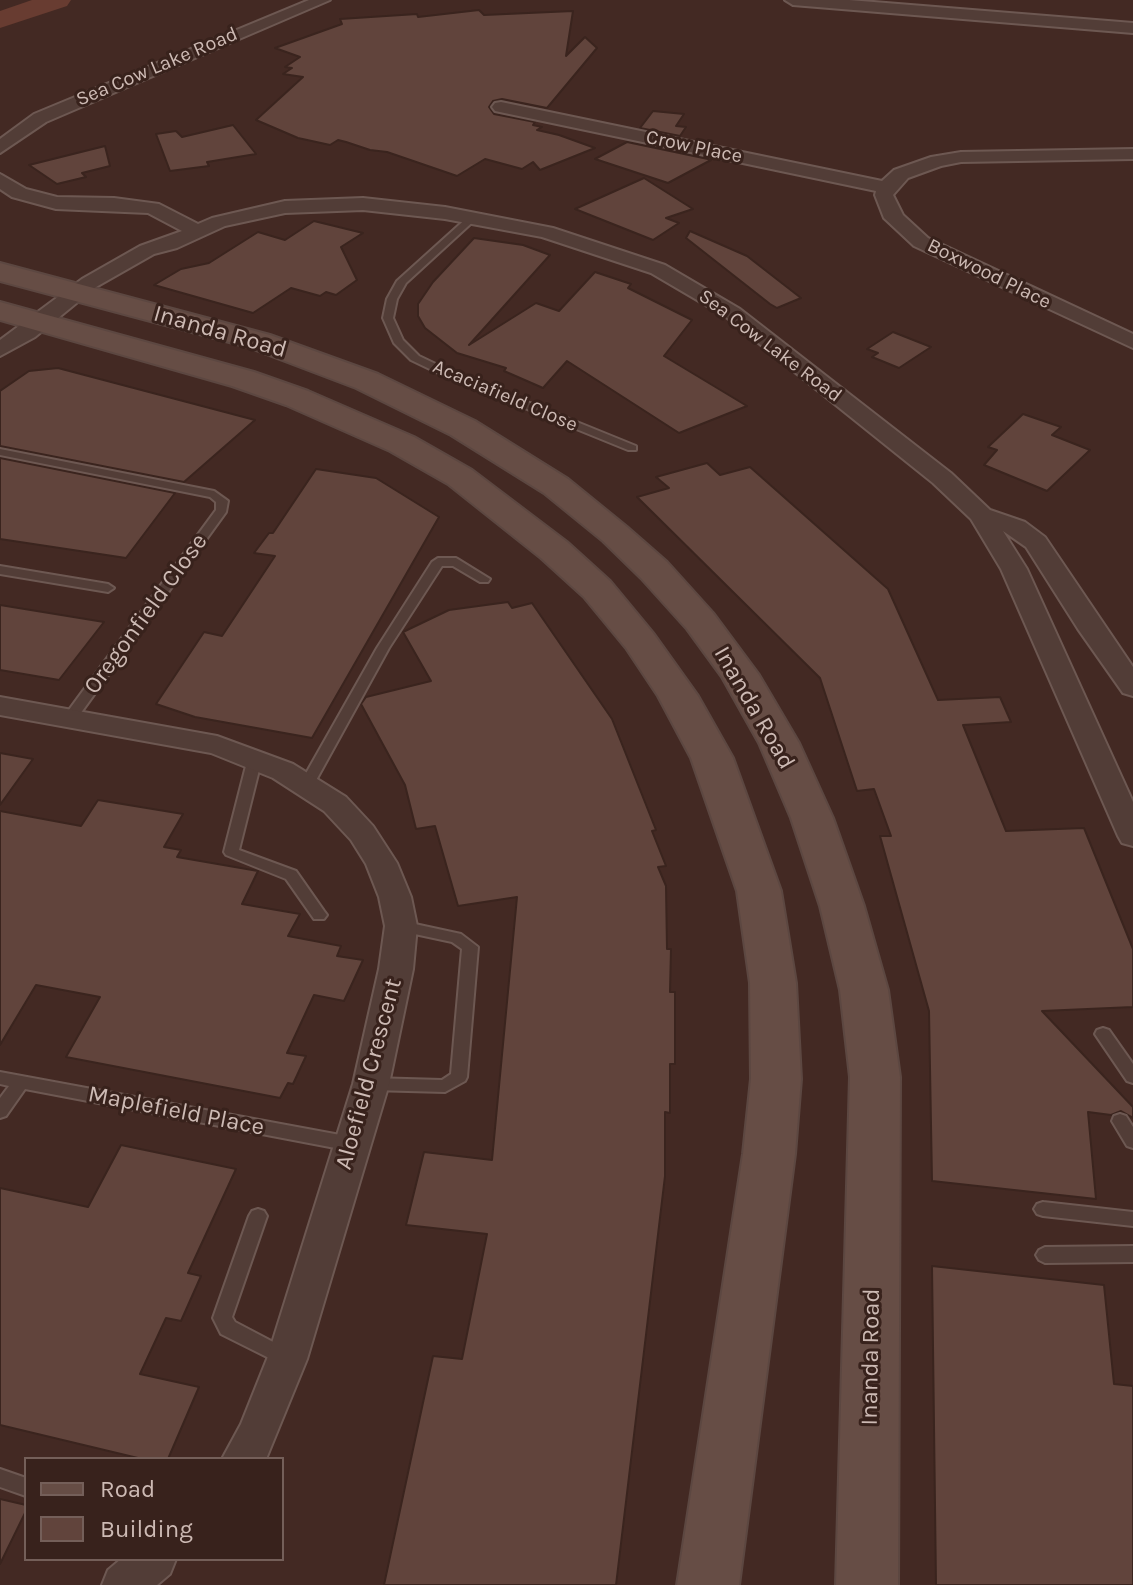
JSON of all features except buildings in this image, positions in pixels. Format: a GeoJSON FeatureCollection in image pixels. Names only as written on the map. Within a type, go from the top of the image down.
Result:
{"type":"FeatureCollection","features":[{"type":"Feature","properties":{"kind":"main road","name":"Inanda Road"},"geometry":{"type":"LineString","coordinates":[[0,272],[70,310],[297,398],[402,444],[460,477],[534,534],[597,589],[640,641],[678,696],[712,758],[759,891],[773,983],[776,1079],[769,1154],[708,1585]]}},
{"type":"Feature","properties":{"kind":"main road","name":"Inanda Road"},"geometry":{"type":"LineString","coordinates":[[0,311],[70,310],[259,341],[367,381],[490,444],[556,486],[625,543],[700,621],[740,675],[779,743],[812,818],[842,906],[864,990],[875,1077],[867,1585]]}},
{"type":"Feature","properties":{"kind":"street","name":"Sea Cow Lake Road"},"geometry":{"type":"LineString","coordinates":[[0,148],[40,118],[322,0]]}},
{"type":"Feature","properties":{"kind":"street"},"geometry":{"type":"LineString","coordinates":[[793,0],[1133,28]]}},
{"type":"Feature","properties":{"kind":"street","name":"Crow Place"},"geometry":{"type":"LineString","coordinates":[[501,107],[887,188]]}},
{"type":"Feature","properties":{"kind":"street"},"geometry":{"type":"LineString","coordinates":[[887,188],[901,174],[916,167],[961,157],[1133,154]]}},
{"type":"Feature","properties":{"kind":"street"},"geometry":{"type":"LineString","coordinates":[[0,180],[19,193],[45,201],[152,208],[196,231]]}},
{"type":"Feature","properties":{"kind":"street","name":"Boxwood Place"},"geometry":{"type":"LineString","coordinates":[[887,188],[886,205],[894,218],[921,242],[1133,342]]}},
{"type":"Feature","properties":{"kind":"street","name":"Sea Cow Lake Road"},"geometry":{"type":"LineString","coordinates":[[70,310],[164,255],[170,244],[196,231],[250,214],[307,204],[387,205],[472,218],[546,232],[658,269],[707,295],[942,478],[981,515],[1014,569],[1133,836]]}},
{"type":"Feature","properties":{"kind":"street"},"geometry":{"type":"LineString","coordinates":[[0,349],[70,310]]}},
{"type":"Feature","properties":{"kind":"street"},"geometry":{"type":"LineString","coordinates":[[0,366],[70,310]]}},
{"type":"Feature","properties":{"kind":"street"},"geometry":{"type":"LineString","coordinates":[[981,515],[1016,527],[1036,542],[1091,629],[1133,687]]}},
{"type":"Feature","properties":{"kind":"street","name":"Aloefield Crescent"},"geometry":{"type":"LineString","coordinates":[[0,706],[217,745],[255,758],[307,784],[335,804],[362,833],[381,863],[395,897],[401,926],[396,969],[371,1084],[287,1359],[258,1434],[244,1457]]}},
{"type":"Feature","properties":{"kind":"street"},"geometry":{"type":"LineString","coordinates":[[124,1585],[152,1561]]}},
{"type":"Feature","properties":{"kind":"lane","name":"Acaciafield Close"},"geometry":{"type":"LineString","coordinates":[[472,218],[402,281],[392,299],[388,318],[398,341],[415,358],[440,370],[632,448]]}},
{"type":"Feature","properties":{"kind":"lane","name":"Oregonfield Close"},"geometry":{"type":"LineString","coordinates":[[0,452],[214,494],[222,501],[222,510],[70,718]]}},
{"type":"Feature","properties":{"kind":"lane"},"geometry":{"type":"LineString","coordinates":[[307,784],[383,648],[438,562],[456,562],[484,579]]}},
{"type":"Feature","properties":{"kind":"lane"},"geometry":{"type":"LineString","coordinates":[[0,570],[108,588]]}},
{"type":"Feature","properties":{"kind":"lane"},"geometry":{"type":"LineString","coordinates":[[255,758],[231,852],[291,875],[319,915]]}},
{"type":"Feature","properties":{"kind":"lane"},"geometry":{"type":"LineString","coordinates":[[371,1084],[445,1086],[459,1077],[470,947],[456,938],[401,926]]}},
{"type":"Feature","properties":{"kind":"lane"},"geometry":{"type":"LineString","coordinates":[[1103,1034],[1133,1077]]}},
{"type":"Feature","properties":{"kind":"lane","name":"Maplefield Place"},"geometry":{"type":"LineString","coordinates":[[0,1078],[352,1144]]}},
{"type":"Feature","properties":{"kind":"lane"},"geometry":{"type":"LineString","coordinates":[[0,1111],[21,1082]]}},
{"type":"Feature","properties":{"kind":"lane"},"geometry":{"type":"LineString","coordinates":[[1120,1121],[1133,1141]]}},
{"type":"Feature","properties":{"kind":"lane"},"geometry":{"type":"LineString","coordinates":[[1043,1209],[1133,1219]]}},
{"type":"Feature","properties":{"kind":"lane"},"geometry":{"type":"LineString","coordinates":[[258,1216],[221,1314],[228,1328],[287,1359]]}},
{"type":"Feature","properties":{"kind":"lane"},"geometry":{"type":"LineString","coordinates":[[1045,1255],[1133,1254]]}},
{"type":"Feature","properties":{"kind":"lane"},"geometry":{"type":"LineString","coordinates":[[0,1478],[24,1486]]}},
{"type":"Feature","properties":{"kind":"waterway"},"geometry":{"type":"LineString","coordinates":[[0,20],[58,0]]}}]}
